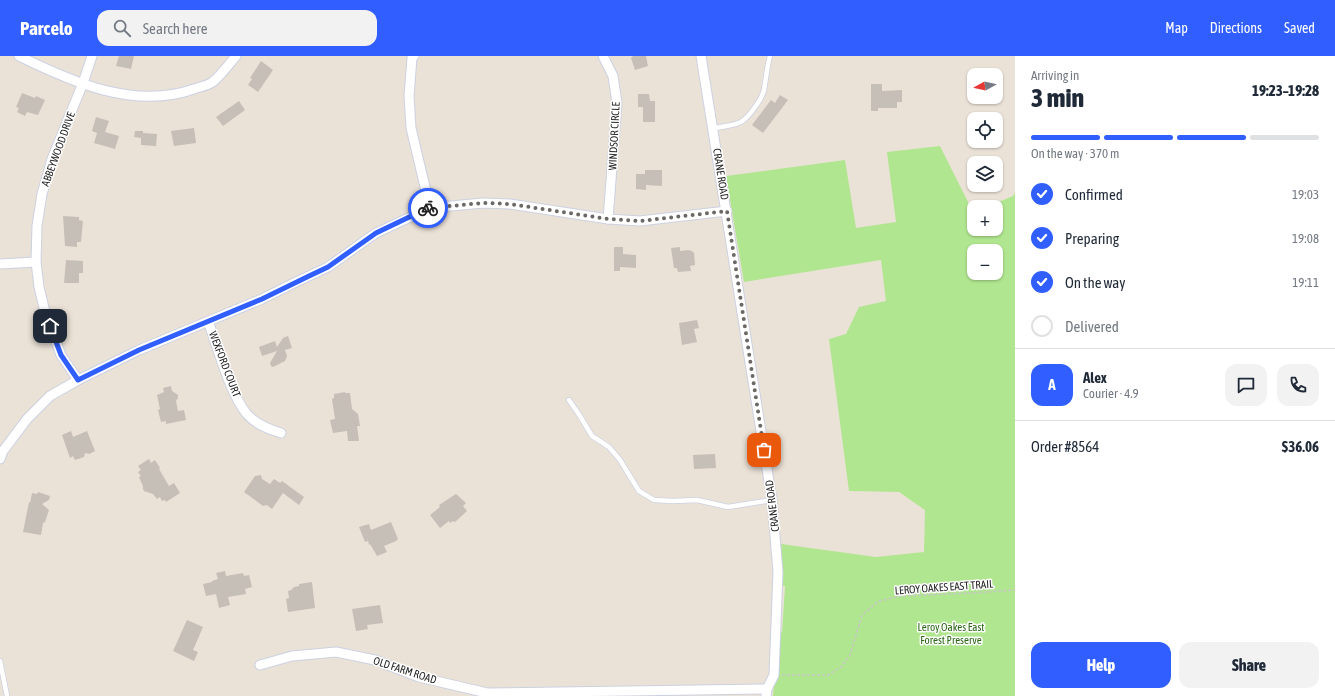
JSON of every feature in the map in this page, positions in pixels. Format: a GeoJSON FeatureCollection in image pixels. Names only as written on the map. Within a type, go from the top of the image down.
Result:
{"type":"FeatureCollection","features":[{"type":"Feature","properties":{"kind":"street"},"geometry":{"type":"LineString","coordinates":[[19,56],[83,84],[113,93],[146,97],[179,95],[212,83],[236,56]]}},
{"type":"Feature","properties":{"kind":"street","name":"ABBEYWOOD DRIVE"},"geometry":{"type":"LineString","coordinates":[[78,380],[61,355],[46,316],[39,287],[36,262],[37,226],[42,194],[52,159],[83,84],[92,56]]}},
{"type":"Feature","properties":{"kind":"street"},"geometry":{"type":"LineString","coordinates":[[414,56],[412,58],[409,96],[410,128],[430,208]]}},
{"type":"Feature","properties":{"kind":"street","name":"WINDSOR CIRCLE"},"geometry":{"type":"LineString","coordinates":[[603,56],[613,76],[617,103],[608,219]]}},
{"type":"Feature","properties":{"kind":"street","name":"CRANE ROAD"},"geometry":{"type":"LineString","coordinates":[[701,56],[772,500],[778,572],[774,675],[766,692]]}},
{"type":"Feature","properties":{"kind":"street"},"geometry":{"type":"LineString","coordinates":[[0,459],[3,451],[27,419],[50,396],[78,380],[139,350],[262,299],[328,267],[376,233],[430,208],[483,203],[510,204],[608,219],[640,221],[727,211]]}},
{"type":"Feature","properties":{"kind":"street"},"geometry":{"type":"LineString","coordinates":[[0,264],[36,262]]}},
{"type":"Feature","properties":{"kind":"street","name":"WEXFORD COURT"},"geometry":{"type":"LineString","coordinates":[[208,321],[234,391],[247,414],[262,427],[281,433]]}},
{"type":"Feature","properties":{"kind":"street","name":"OLD FARM ROAD"},"geometry":{"type":"LineString","coordinates":[[260,665],[292,656],[336,652],[375,660],[419,678],[487,694],[766,692]]}},
{"type":"Feature","properties":{"kind":"lane"},"geometry":{"type":"LineString","coordinates":[[713,128],[729,126],[742,121],[755,108],[764,92],[770,56]]}},
{"type":"Feature","properties":{"kind":"lane"},"geometry":{"type":"LineString","coordinates":[[569,400],[592,436],[609,447],[620,460],[639,490],[654,500],[697,500],[728,507],[772,500]]}},
{"type":"Feature","properties":{"kind":"lane"},"geometry":{"type":"LineString","coordinates":[[0,662],[8,696]]}},
{"type":"Feature","properties":{"kind":"path","name":"LEROY OAKES EAST TRAIL"},"geometry":{"type":"LineString","coordinates":[[774,675],[828,675],[841,667],[850,655],[862,615],[879,601],[901,596],[1015,590]]}},
{"type":"Feature","properties":{"kind":"green space","name":"Leroy Oakes East Forest Preserve"},"geometry":{"type":"Polygon","coordinates":[[[940,146],[967,200],[967,236],[1003,236],[1003,200],[1013,196],[1015,193],[1015,696],[773,696],[778,635],[782,632],[785,586],[783,586],[781,544],[876,557],[924,552],[925,510],[899,492],[849,491],[829,339],[846,334],[859,307],[886,301],[881,260],[744,282],[726,176],[845,160],[856,228],[896,222],[887,152],[940,146]]]}},
{"type":"Feature","properties":{"kind":"building"},"geometry":{"type":"Polygon","coordinates":[[[119,56],[134,56],[131,69],[116,66],[119,56]]]}},
{"type":"Feature","properties":{"kind":"building"},"geometry":{"type":"Polygon","coordinates":[[[633,56],[646,56],[648,66],[635,70],[631,58],[633,56]]]}},
{"type":"Feature","properties":{"kind":"building"},"geometry":{"type":"Polygon","coordinates":[[[261,61],[273,70],[258,92],[248,85],[252,79],[250,78],[261,61]]]}},
{"type":"Feature","properties":{"kind":"building"},"geometry":{"type":"Polygon","coordinates":[[[871,84],[882,84],[882,91],[902,90],[902,102],[897,102],[897,108],[878,108],[878,111],[871,111],[871,84]]]}},
{"type":"Feature","properties":{"kind":"building"},"geometry":{"type":"Polygon","coordinates":[[[22,93],[35,98],[36,96],[45,100],[38,115],[27,112],[25,116],[17,112],[19,108],[16,107],[22,93]]]}},
{"type":"Feature","properties":{"kind":"building"},"geometry":{"type":"Polygon","coordinates":[[[638,94],[649,94],[650,101],[655,101],[655,122],[643,122],[643,107],[638,107],[638,94]]]}},
{"type":"Feature","properties":{"kind":"building"},"geometry":{"type":"Polygon","coordinates":[[[780,95],[788,100],[763,133],[752,125],[771,100],[775,103],[780,95]]]}},
{"type":"Feature","properties":{"kind":"building"},"geometry":{"type":"Polygon","coordinates":[[[239,101],[245,110],[223,126],[216,117],[239,101]]]}},
{"type":"Feature","properties":{"kind":"building"},"geometry":{"type":"Polygon","coordinates":[[[96,117],[109,121],[105,132],[119,136],[115,149],[94,143],[97,133],[92,131],[96,117]]]}},
{"type":"Feature","properties":{"kind":"building"},"geometry":{"type":"Polygon","coordinates":[[[194,128],[196,143],[174,146],[171,131],[194,128]]]}},
{"type":"Feature","properties":{"kind":"building"},"geometry":{"type":"Polygon","coordinates":[[[135,131],[157,134],[156,146],[141,145],[141,138],[134,137],[135,131]]]}},
{"type":"Feature","properties":{"kind":"building"},"geometry":{"type":"Polygon","coordinates":[[[645,170],[662,170],[662,186],[646,185],[646,190],[636,189],[636,174],[645,174],[645,170]]]}},
{"type":"Feature","properties":{"kind":"building"},"geometry":{"type":"Polygon","coordinates":[[[63,216],[79,217],[79,220],[83,221],[81,242],[77,242],[77,247],[65,246],[63,216]]]}},
{"type":"Feature","properties":{"kind":"building"},"geometry":{"type":"Polygon","coordinates":[[[614,247],[623,247],[623,254],[636,255],[636,268],[620,267],[620,271],[614,271],[614,247]]]}},
{"type":"Feature","properties":{"kind":"building"},"geometry":{"type":"Polygon","coordinates":[[[680,247],[680,251],[688,250],[694,253],[695,265],[690,266],[691,271],[678,272],[677,268],[674,268],[671,248],[680,247]]]}},
{"type":"Feature","properties":{"kind":"building"},"geometry":{"type":"Polygon","coordinates":[[[66,260],[83,261],[83,273],[79,273],[79,283],[64,283],[66,260]]]}},
{"type":"Feature","properties":{"kind":"building"},"geometry":{"type":"Polygon","coordinates":[[[697,320],[699,328],[694,329],[697,342],[682,345],[679,323],[697,320]]]}},
{"type":"Feature","properties":{"kind":"building"},"geometry":{"type":"Polygon","coordinates":[[[288,336],[292,348],[285,350],[287,356],[285,361],[273,367],[271,366],[270,363],[277,351],[262,356],[259,347],[275,341],[277,347],[283,338],[288,336]]]}},
{"type":"Feature","properties":{"kind":"building"},"geometry":{"type":"Polygon","coordinates":[[[171,386],[172,391],[178,395],[176,401],[178,411],[184,410],[186,420],[166,424],[166,421],[161,422],[158,410],[160,409],[157,395],[164,392],[163,388],[171,386]]]}},
{"type":"Feature","properties":{"kind":"building"},"geometry":{"type":"Polygon","coordinates":[[[345,392],[350,393],[352,409],[358,414],[360,426],[357,426],[359,441],[348,441],[347,431],[333,433],[330,420],[335,419],[332,399],[334,398],[334,394],[345,392]]]}},
{"type":"Feature","properties":{"kind":"building"},"geometry":{"type":"Polygon","coordinates":[[[71,431],[73,437],[87,431],[95,451],[89,454],[85,453],[84,457],[75,460],[73,456],[70,458],[62,435],[71,431]]]}},
{"type":"Feature","properties":{"kind":"building"},"geometry":{"type":"Polygon","coordinates":[[[715,454],[716,468],[694,469],[693,455],[715,454]]]}},
{"type":"Feature","properties":{"kind":"building"},"geometry":{"type":"Polygon","coordinates":[[[149,459],[151,463],[155,460],[169,486],[174,483],[180,493],[166,502],[165,500],[162,501],[160,497],[157,499],[153,494],[144,491],[143,489],[139,477],[141,476],[138,472],[141,470],[138,466],[149,459]]]}},
{"type":"Feature","properties":{"kind":"building"},"geometry":{"type":"Polygon","coordinates":[[[261,475],[262,479],[270,484],[274,479],[280,483],[282,481],[304,497],[299,505],[283,493],[272,509],[267,505],[263,506],[244,492],[255,476],[261,475]]]}},
{"type":"Feature","properties":{"kind":"building"},"geometry":{"type":"Polygon","coordinates":[[[38,492],[50,496],[49,500],[42,504],[49,510],[45,522],[43,523],[41,535],[23,532],[32,493],[37,494],[38,492]]]}},
{"type":"Feature","properties":{"kind":"building"},"geometry":{"type":"Polygon","coordinates":[[[456,494],[466,503],[463,506],[467,511],[455,522],[453,521],[450,523],[449,521],[440,528],[430,515],[440,507],[439,505],[456,494]]]}},
{"type":"Feature","properties":{"kind":"building"},"geometry":{"type":"Polygon","coordinates":[[[391,522],[398,539],[384,546],[387,552],[377,556],[370,544],[369,545],[368,541],[365,542],[359,527],[369,524],[371,530],[391,522]]]}},
{"type":"Feature","properties":{"kind":"building"},"geometry":{"type":"Polygon","coordinates":[[[225,571],[226,576],[243,573],[244,576],[249,575],[252,587],[245,589],[246,594],[228,597],[230,605],[219,608],[216,594],[206,596],[203,584],[218,579],[216,573],[225,571]]]}},
{"type":"Feature","properties":{"kind":"building"},"geometry":{"type":"Polygon","coordinates":[[[312,582],[315,608],[288,612],[286,599],[289,598],[288,591],[299,586],[299,584],[312,582]]]}},
{"type":"Feature","properties":{"kind":"building"},"geometry":{"type":"Polygon","coordinates":[[[380,605],[383,623],[367,625],[368,629],[356,631],[352,609],[380,605]]]}},
{"type":"Feature","properties":{"kind":"building"},"geometry":{"type":"Polygon","coordinates":[[[187,620],[203,627],[193,650],[198,652],[194,661],[173,651],[187,620]]]}},
{"type":"Feature","properties":{"kind":"way so far"},"geometry":{"type":"LineString","coordinates":[[428,208],[483,203],[510,204],[608,219],[640,221],[727,211],[764,450]]}},
{"type":"Feature","properties":{"kind":"route"},"geometry":{"type":"LineString","coordinates":[[50,326],[61,355],[78,380],[139,350],[262,299],[328,267],[376,233],[428,208]]}}]}
